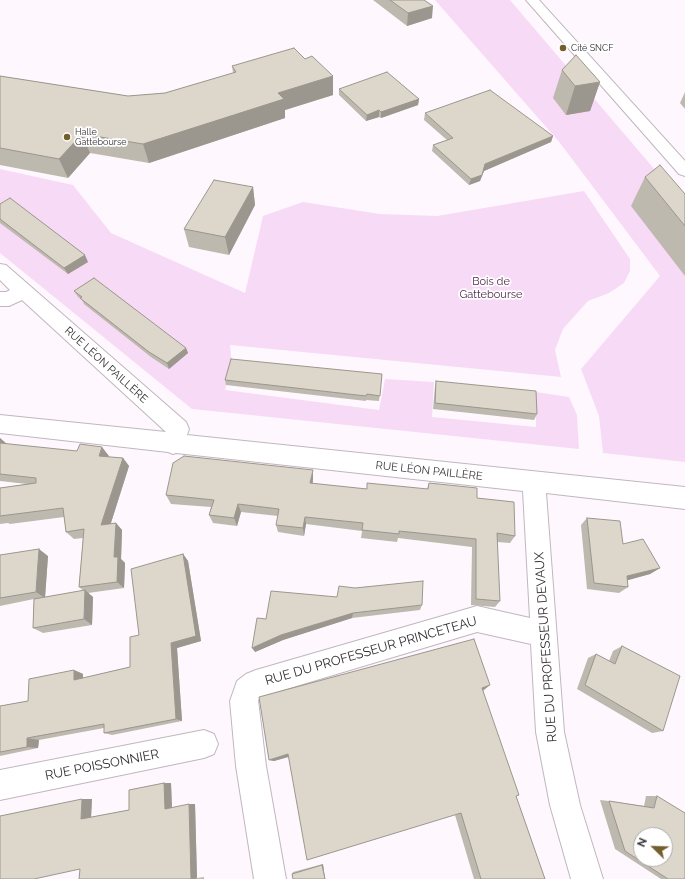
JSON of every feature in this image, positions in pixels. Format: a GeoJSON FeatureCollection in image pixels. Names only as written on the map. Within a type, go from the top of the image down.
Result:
{"type":"FeatureCollection","features":[{"type":"Feature","properties":{"kind":"street"},"geometry":{"type":"LineString","coordinates":[[532,0],[683,169]]}},
{"type":"Feature","properties":{"kind":"street"},"geometry":{"type":"LineString","coordinates":[[547,0],[660,122]]}},
{"type":"Feature","properties":{"kind":"street","name":"RUE LÉON PAILLÈRE"},"geometry":{"type":"LineString","coordinates":[[0,270],[178,429],[172,444]]}},
{"type":"Feature","properties":{"kind":"street"},"geometry":{"type":"LineString","coordinates":[[0,299],[9,299],[23,290]]}},
{"type":"Feature","properties":{"kind":"street","name":"RUE LÉON PAILLÈRE"},"geometry":{"type":"LineString","coordinates":[[0,424],[172,444],[685,498]]}},
{"type":"Feature","properties":{"kind":"street","name":"RUE DU PROFESSEUR DEVAUX"},"geometry":{"type":"LineString","coordinates":[[534,483],[550,732],[565,805],[588,879]]}},
{"type":"Feature","properties":{"kind":"street","name":"RUE DU PROFESSEUR PRINCETEAU"},"geometry":{"type":"LineString","coordinates":[[270,879],[251,766],[244,701],[247,691],[256,684],[477,619],[543,634]]}},
{"type":"Feature","properties":{"kind":"street","name":"RUE POISSONNIER"},"geometry":{"type":"LineString","coordinates":[[0,785],[204,744]]}},
{"type":"Feature","properties":{"kind":"green space"},"geometry":{"type":"Polygon","coordinates":[[[435,0],[510,0],[685,205],[685,462],[603,453],[599,416],[581,369],[660,276],[560,143],[435,0]]]}},
{"type":"Feature","properties":{"kind":"green space","name":"Bois de Gattebourse"},"geometry":{"type":"Polygon","coordinates":[[[0,169],[73,185],[111,233],[245,293],[263,216],[303,202],[380,214],[437,216],[584,191],[630,259],[630,271],[624,283],[609,293],[588,301],[563,329],[555,350],[561,377],[230,345],[232,365],[225,390],[379,410],[385,379],[434,382],[432,417],[536,427],[536,392],[569,397],[577,415],[579,449],[192,409],[0,253],[0,169]]]}},
{"type":"Feature","properties":{"kind":"building"},"geometry":{"type":"Polygon","coordinates":[[[390,0],[424,0],[433,6],[408,13],[390,0]]]}},
{"type":"Feature","properties":{"kind":"building"},"geometry":{"type":"Polygon","coordinates":[[[294,48],[305,59],[312,56],[333,76],[278,93],[284,99],[143,144],[82,134],[59,159],[0,148],[0,76],[128,96],[165,93],[236,72],[232,66],[294,48]]]}},
{"type":"Feature","properties":{"kind":"building"},"geometry":{"type":"Polygon","coordinates":[[[576,55],[600,82],[575,86],[562,70],[576,55]]]}},
{"type":"Feature","properties":{"kind":"building"},"geometry":{"type":"Polygon","coordinates":[[[387,72],[419,99],[381,112],[379,110],[367,115],[339,89],[387,72]]]}},
{"type":"Feature","properties":{"kind":"building"},"geometry":{"type":"Polygon","coordinates":[[[490,90],[553,136],[485,164],[482,175],[471,179],[433,145],[453,138],[425,113],[490,90]]]}},
{"type":"Feature","properties":{"kind":"building"},"geometry":{"type":"Polygon","coordinates":[[[660,165],[685,194],[685,226],[645,177],[660,165]]]}},
{"type":"Feature","properties":{"kind":"building"},"geometry":{"type":"Polygon","coordinates":[[[214,180],[253,187],[225,237],[184,229],[214,180]]]}},
{"type":"Feature","properties":{"kind":"building"},"geometry":{"type":"Polygon","coordinates":[[[10,198],[85,255],[64,268],[0,219],[0,204],[10,198]]]}},
{"type":"Feature","properties":{"kind":"building"},"geometry":{"type":"Polygon","coordinates":[[[94,278],[186,348],[167,363],[149,352],[80,298],[82,297],[74,291],[94,278]]]}},
{"type":"Feature","properties":{"kind":"building"},"geometry":{"type":"Polygon","coordinates":[[[231,359],[382,374],[380,396],[367,394],[366,396],[225,380],[231,359]]]}},
{"type":"Feature","properties":{"kind":"building"},"geometry":{"type":"Polygon","coordinates":[[[436,381],[536,391],[537,414],[435,403],[436,381]]]}},
{"type":"Feature","properties":{"kind":"building"},"geometry":{"type":"Polygon","coordinates":[[[0,443],[77,451],[80,444],[102,447],[99,456],[123,458],[101,525],[116,523],[114,557],[118,557],[117,582],[79,587],[84,529],[66,532],[63,508],[0,516],[0,488],[36,483],[36,478],[0,474],[0,443]]]}},
{"type":"Feature","properties":{"kind":"building"},"geometry":{"type":"Polygon","coordinates":[[[184,456],[313,470],[310,483],[367,489],[367,483],[428,489],[429,483],[477,488],[477,498],[514,502],[515,536],[497,533],[500,601],[476,599],[476,539],[399,531],[399,534],[362,530],[363,523],[305,517],[303,528],[276,525],[279,509],[238,504],[234,518],[209,515],[214,500],[166,495],[173,463],[184,456]]]}},
{"type":"Feature","properties":{"kind":"building"},"geometry":{"type":"Polygon","coordinates":[[[587,518],[620,521],[623,544],[643,539],[660,568],[627,576],[628,587],[594,583],[587,518]]]}},
{"type":"Feature","properties":{"kind":"building"},"geometry":{"type":"Polygon","coordinates":[[[39,549],[36,592],[0,598],[0,555],[39,549]]]}},
{"type":"Feature","properties":{"kind":"building"},"geometry":{"type":"Polygon","coordinates":[[[183,554],[196,636],[171,643],[176,719],[104,733],[104,724],[27,738],[27,747],[0,752],[0,706],[28,701],[29,679],[74,670],[74,680],[130,667],[130,637],[139,635],[131,569],[183,554]]]}},
{"type":"Feature","properties":{"kind":"building"},"geometry":{"type":"Polygon","coordinates":[[[423,581],[422,605],[353,613],[281,635],[252,648],[257,618],[266,619],[271,591],[337,597],[339,586],[355,588],[423,581]]]}},
{"type":"Feature","properties":{"kind":"building"},"geometry":{"type":"Polygon","coordinates":[[[85,590],[84,619],[33,628],[34,599],[85,590]]]}},
{"type":"Feature","properties":{"kind":"building"},"geometry":{"type":"Polygon","coordinates":[[[474,639],[490,685],[482,688],[519,795],[516,796],[545,879],[481,879],[461,813],[307,860],[288,754],[269,760],[259,697],[474,639]]]}},
{"type":"Feature","properties":{"kind":"building"},"geometry":{"type":"Polygon","coordinates":[[[622,646],[680,676],[663,731],[585,685],[596,654],[615,664],[622,646]]]}},
{"type":"Feature","properties":{"kind":"building"},"geometry":{"type":"Polygon","coordinates":[[[164,783],[165,809],[189,804],[191,879],[79,879],[80,869],[34,879],[0,879],[0,816],[82,799],[81,819],[129,810],[129,790],[164,783]]]}},
{"type":"Feature","properties":{"kind":"building"},"geometry":{"type":"Polygon","coordinates":[[[657,796],[685,813],[685,879],[668,879],[650,867],[673,867],[673,827],[633,827],[633,856],[625,851],[609,801],[654,808],[657,796]]]}},
{"type":"Feature","properties":{"kind":"building"},"geometry":{"type":"Polygon","coordinates":[[[322,865],[325,879],[293,879],[292,874],[322,865]]]}},
{"type":"Feature","properties":{"kind":"place","name":"Cité SNCF"},"geometry":{"type":"Point","coordinates":[563,48]}},
{"type":"Feature","properties":{"kind":"place","name":"Halle Gattebourse"},"geometry":{"type":"Point","coordinates":[67,137]}}]}
